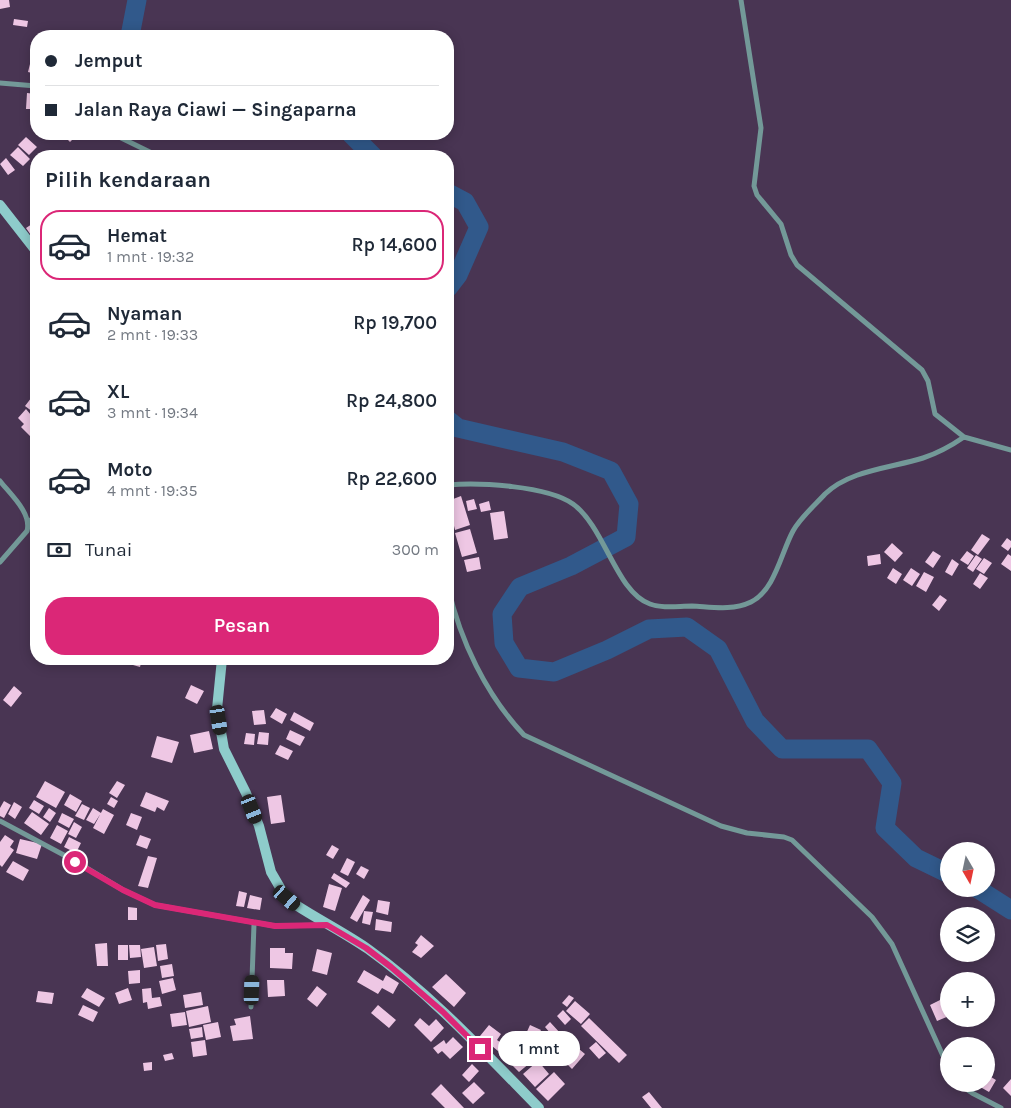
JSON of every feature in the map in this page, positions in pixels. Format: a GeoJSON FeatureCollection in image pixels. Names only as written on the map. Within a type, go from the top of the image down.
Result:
{"type":"FeatureCollection","features":[{"type":"Feature","properties":{"kind":"main road"},"geometry":{"type":"LineString","coordinates":[[0,205],[30,243]]}},
{"type":"Feature","properties":{"kind":"main road"},"geometry":{"type":"LineString","coordinates":[[221,665],[217,709],[223,743],[259,826],[271,872],[287,898],[366,948],[436,1006],[539,1108]]}},
{"type":"Feature","properties":{"kind":"street"},"geometry":{"type":"LineString","coordinates":[[741,0],[762,128],[754,181],[755,191],[781,224],[796,265],[922,370],[928,381],[935,414],[964,438],[986,442],[1011,450]]}},
{"type":"Feature","properties":{"kind":"street"},"geometry":{"type":"LineString","coordinates":[[0,83],[30,86]]}},
{"type":"Feature","properties":{"kind":"street"},"geometry":{"type":"LineString","coordinates":[[125,140],[146,150]]}},
{"type":"Feature","properties":{"kind":"street"},"geometry":{"type":"LineString","coordinates":[[454,485],[500,485],[553,494],[571,502],[584,512],[635,594],[652,605],[729,608],[752,601],[770,583],[794,529],[844,480],[939,452],[964,438]]}},
{"type":"Feature","properties":{"kind":"street"},"geometry":{"type":"LineString","coordinates":[[0,481],[24,512],[28,522],[27,531],[0,562]]}},
{"type":"Feature","properties":{"kind":"street"},"geometry":{"type":"LineString","coordinates":[[454,608],[460,630],[471,656],[508,718],[524,735],[721,826],[747,833],[784,837],[799,845],[872,917],[884,932],[892,944],[940,1049]]}},
{"type":"Feature","properties":{"kind":"street"},"geometry":{"type":"LineString","coordinates":[[0,821],[123,890],[155,905],[254,924],[275,926],[327,925]]}},
{"type":"Feature","properties":{"kind":"street"},"geometry":{"type":"LineString","coordinates":[[251,1007],[254,924]]}},
{"type":"Feature","properties":{"kind":"street"},"geometry":{"type":"LineString","coordinates":[[971,1092],[1001,1108]]}},
{"type":"Feature","properties":{"kind":"building"},"geometry":{"type":"Polygon","coordinates":[[[0,0],[9,0],[10,7],[0,9],[0,0]]]}},
{"type":"Feature","properties":{"kind":"building"},"geometry":{"type":"Polygon","coordinates":[[[14,19],[28,21],[27,27],[13,25],[14,19]]]}},
{"type":"Feature","properties":{"kind":"building"},"geometry":{"type":"Polygon","coordinates":[[[27,93],[30,93],[30,109],[26,109],[27,93]]]}},
{"type":"Feature","properties":{"kind":"building"},"geometry":{"type":"Polygon","coordinates":[[[26,137],[37,147],[34,150],[30,150],[29,155],[18,145],[26,137]]]}},
{"type":"Feature","properties":{"kind":"building"},"geometry":{"type":"Polygon","coordinates":[[[18,147],[30,159],[23,166],[10,155],[18,147]]]}},
{"type":"Feature","properties":{"kind":"building"},"geometry":{"type":"Polygon","coordinates":[[[6,158],[15,170],[8,175],[0,164],[6,158]]]}},
{"type":"Feature","properties":{"kind":"building"},"geometry":{"type":"Polygon","coordinates":[[[30,225],[30,234],[26,228],[30,225]]]}},
{"type":"Feature","properties":{"kind":"building"},"geometry":{"type":"Polygon","coordinates":[[[30,400],[30,410],[25,406],[30,400]]]}},
{"type":"Feature","properties":{"kind":"building"},"geometry":{"type":"Polygon","coordinates":[[[26,409],[30,414],[30,436],[21,427],[24,424],[18,418],[26,409]]]}},
{"type":"Feature","properties":{"kind":"building"},"geometry":{"type":"Polygon","coordinates":[[[461,496],[470,525],[455,530],[454,526],[454,499],[461,496]]]}},
{"type":"Feature","properties":{"kind":"building"},"geometry":{"type":"Polygon","coordinates":[[[474,499],[477,509],[468,511],[466,501],[474,499]]]}},
{"type":"Feature","properties":{"kind":"building"},"geometry":{"type":"Polygon","coordinates":[[[489,501],[491,510],[481,512],[479,504],[489,501]]]}},
{"type":"Feature","properties":{"kind":"building"},"geometry":{"type":"Polygon","coordinates":[[[504,511],[508,538],[494,540],[490,513],[504,511]]]}},
{"type":"Feature","properties":{"kind":"building"},"geometry":{"type":"Polygon","coordinates":[[[470,529],[477,553],[462,557],[455,533],[470,529]]]}},
{"type":"Feature","properties":{"kind":"building"},"geometry":{"type":"Polygon","coordinates":[[[982,534],[990,539],[978,555],[971,550],[982,534]]]}},
{"type":"Feature","properties":{"kind":"building"},"geometry":{"type":"Polygon","coordinates":[[[1007,538],[1011,541],[1011,547],[1008,551],[1001,546],[1007,538]]]}},
{"type":"Feature","properties":{"kind":"building"},"geometry":{"type":"Polygon","coordinates":[[[892,543],[903,553],[895,562],[884,552],[892,543]]]}},
{"type":"Feature","properties":{"kind":"building"},"geometry":{"type":"Polygon","coordinates":[[[933,551],[941,556],[933,568],[925,562],[933,551]]]}},
{"type":"Feature","properties":{"kind":"building"},"geometry":{"type":"Polygon","coordinates":[[[967,551],[974,556],[968,565],[960,560],[967,551]]]}},
{"type":"Feature","properties":{"kind":"building"},"geometry":{"type":"Polygon","coordinates":[[[880,554],[881,564],[868,566],[867,556],[880,554]]]}},
{"type":"Feature","properties":{"kind":"building"},"geometry":{"type":"Polygon","coordinates":[[[1008,554],[1011,556],[1011,571],[1001,564],[1008,554]]]}},
{"type":"Feature","properties":{"kind":"building"},"geometry":{"type":"Polygon","coordinates":[[[976,555],[982,559],[973,572],[967,568],[976,555]]]}},
{"type":"Feature","properties":{"kind":"building"},"geometry":{"type":"Polygon","coordinates":[[[479,557],[481,569],[467,572],[464,560],[479,557]]]}},
{"type":"Feature","properties":{"kind":"building"},"geometry":{"type":"Polygon","coordinates":[[[984,558],[992,563],[984,574],[976,569],[984,558]]]}},
{"type":"Feature","properties":{"kind":"building"},"geometry":{"type":"Polygon","coordinates":[[[952,559],[959,564],[952,576],[945,572],[952,559]]]}},
{"type":"Feature","properties":{"kind":"building"},"geometry":{"type":"Polygon","coordinates":[[[893,568],[902,574],[896,584],[887,578],[893,568]]]}},
{"type":"Feature","properties":{"kind":"building"},"geometry":{"type":"Polygon","coordinates":[[[911,568],[920,574],[912,586],[903,580],[911,568]]]}},
{"type":"Feature","properties":{"kind":"building"},"geometry":{"type":"Polygon","coordinates":[[[924,572],[934,577],[926,592],[916,586],[924,572]]]}},
{"type":"Feature","properties":{"kind":"building"},"geometry":{"type":"Polygon","coordinates":[[[980,573],[988,578],[980,589],[973,584],[980,573]]]}},
{"type":"Feature","properties":{"kind":"building"},"geometry":{"type":"Polygon","coordinates":[[[940,595],[947,600],[939,611],[932,605],[940,595]]]}},
{"type":"Feature","properties":{"kind":"building"},"geometry":{"type":"Polygon","coordinates":[[[191,685],[204,691],[197,704],[185,698],[191,685]]]}},
{"type":"Feature","properties":{"kind":"building"},"geometry":{"type":"Polygon","coordinates":[[[14,686],[22,693],[11,707],[3,700],[14,686]]]}},
{"type":"Feature","properties":{"kind":"building"},"geometry":{"type":"Polygon","coordinates":[[[276,708],[287,714],[282,724],[270,717],[276,708]]]}},
{"type":"Feature","properties":{"kind":"building"},"geometry":{"type":"Polygon","coordinates":[[[264,710],[266,724],[254,725],[252,711],[264,710]]]}},
{"type":"Feature","properties":{"kind":"building"},"geometry":{"type":"Polygon","coordinates":[[[294,712],[314,723],[310,731],[290,720],[294,712]]]}},
{"type":"Feature","properties":{"kind":"building"},"geometry":{"type":"Polygon","coordinates":[[[290,730],[305,737],[300,746],[286,739],[290,730]]]}},
{"type":"Feature","properties":{"kind":"building"},"geometry":{"type":"Polygon","coordinates":[[[209,731],[213,749],[194,753],[190,735],[209,731]]]}},
{"type":"Feature","properties":{"kind":"building"},"geometry":{"type":"Polygon","coordinates":[[[259,732],[269,733],[268,745],[257,744],[259,732]]]}},
{"type":"Feature","properties":{"kind":"building"},"geometry":{"type":"Polygon","coordinates":[[[246,733],[255,734],[254,745],[244,744],[246,733]]]}},
{"type":"Feature","properties":{"kind":"building"},"geometry":{"type":"Polygon","coordinates":[[[157,736],[179,742],[172,763],[151,757],[157,736]]]}},
{"type":"Feature","properties":{"kind":"building"},"geometry":{"type":"Polygon","coordinates":[[[280,745],[293,751],[288,760],[275,754],[280,745]]]}},
{"type":"Feature","properties":{"kind":"building"},"geometry":{"type":"Polygon","coordinates":[[[45,781],[65,792],[56,808],[36,797],[45,781]]]}},
{"type":"Feature","properties":{"kind":"building"},"geometry":{"type":"Polygon","coordinates":[[[117,781],[125,785],[117,798],[109,793],[117,781]]]}},
{"type":"Feature","properties":{"kind":"building"},"geometry":{"type":"Polygon","coordinates":[[[146,792],[169,801],[164,811],[157,807],[155,812],[140,806],[146,792]]]}},
{"type":"Feature","properties":{"kind":"building"},"geometry":{"type":"Polygon","coordinates":[[[70,794],[82,801],[76,812],[64,805],[70,794]]]}},
{"type":"Feature","properties":{"kind":"building"},"geometry":{"type":"Polygon","coordinates":[[[281,795],[285,822],[271,824],[267,797],[281,795]]]}},
{"type":"Feature","properties":{"kind":"building"},"geometry":{"type":"Polygon","coordinates":[[[111,797],[118,801],[114,808],[107,804],[111,797]]]}},
{"type":"Feature","properties":{"kind":"building"},"geometry":{"type":"Polygon","coordinates":[[[34,800],[44,806],[39,814],[29,808],[34,800]]]}},
{"type":"Feature","properties":{"kind":"building"},"geometry":{"type":"Polygon","coordinates":[[[4,801],[11,805],[4,818],[0,816],[0,808],[4,801]]]}},
{"type":"Feature","properties":{"kind":"building"},"geometry":{"type":"Polygon","coordinates":[[[14,802],[22,807],[15,819],[8,814],[14,802]]]}},
{"type":"Feature","properties":{"kind":"building"},"geometry":{"type":"Polygon","coordinates":[[[82,804],[90,808],[84,820],[75,816],[82,804]]]}},
{"type":"Feature","properties":{"kind":"building"},"geometry":{"type":"Polygon","coordinates":[[[49,808],[56,813],[50,822],[43,817],[49,808]]]}},
{"type":"Feature","properties":{"kind":"building"},"geometry":{"type":"Polygon","coordinates":[[[93,808],[101,813],[94,824],[86,820],[93,808]]]}},
{"type":"Feature","properties":{"kind":"building"},"geometry":{"type":"Polygon","coordinates":[[[103,809],[114,815],[104,834],[93,828],[103,809]]]}},
{"type":"Feature","properties":{"kind":"building"},"geometry":{"type":"Polygon","coordinates":[[[32,812],[49,824],[41,835],[24,823],[32,812]]]}},
{"type":"Feature","properties":{"kind":"building"},"geometry":{"type":"Polygon","coordinates":[[[62,813],[74,819],[69,828],[58,822],[62,813]]]}},
{"type":"Feature","properties":{"kind":"building"},"geometry":{"type":"Polygon","coordinates":[[[131,813],[142,817],[137,830],[126,825],[131,813]]]}},
{"type":"Feature","properties":{"kind":"building"},"geometry":{"type":"Polygon","coordinates":[[[74,822],[82,827],[76,838],[68,834],[74,822]]]}},
{"type":"Feature","properties":{"kind":"building"},"geometry":{"type":"Polygon","coordinates":[[[57,825],[68,831],[61,844],[50,838],[57,825]]]}},
{"type":"Feature","properties":{"kind":"building"},"geometry":{"type":"Polygon","coordinates":[[[5,835],[14,841],[10,847],[14,850],[2,867],[0,865],[0,842],[5,835]]]}},
{"type":"Feature","properties":{"kind":"building"},"geometry":{"type":"Polygon","coordinates":[[[140,835],[151,839],[147,849],[136,845],[140,835]]]}},
{"type":"Feature","properties":{"kind":"building"},"geometry":{"type":"Polygon","coordinates":[[[69,837],[81,843],[76,853],[64,847],[69,837]]]}},
{"type":"Feature","properties":{"kind":"building"},"geometry":{"type":"Polygon","coordinates":[[[20,839],[42,844],[37,859],[16,853],[20,839]]]}},
{"type":"Feature","properties":{"kind":"building"},"geometry":{"type":"Polygon","coordinates":[[[332,845],[339,849],[333,859],[326,855],[332,845]]]}},
{"type":"Feature","properties":{"kind":"building"},"geometry":{"type":"Polygon","coordinates":[[[148,856],[157,858],[148,888],[138,886],[148,856]]]}},
{"type":"Feature","properties":{"kind":"building"},"geometry":{"type":"Polygon","coordinates":[[[347,858],[355,862],[348,876],[340,872],[347,858]]]}},
{"type":"Feature","properties":{"kind":"building"},"geometry":{"type":"Polygon","coordinates":[[[13,861],[29,870],[23,881],[6,872],[13,861]]]}},
{"type":"Feature","properties":{"kind":"building"},"geometry":{"type":"Polygon","coordinates":[[[361,866],[369,870],[364,879],[356,874],[361,866]]]}},
{"type":"Feature","properties":{"kind":"building"},"geometry":{"type":"Polygon","coordinates":[[[334,873],[350,883],[346,888],[331,878],[334,873]]]}},
{"type":"Feature","properties":{"kind":"building"},"geometry":{"type":"Polygon","coordinates":[[[329,884],[342,888],[335,911],[323,907],[329,884]]]}},
{"type":"Feature","properties":{"kind":"building"},"geometry":{"type":"Polygon","coordinates":[[[239,891],[247,893],[244,907],[236,906],[239,891]]]}},
{"type":"Feature","properties":{"kind":"building"},"geometry":{"type":"Polygon","coordinates":[[[250,895],[262,898],[260,910],[247,908],[250,895]]]}},
{"type":"Feature","properties":{"kind":"building"},"geometry":{"type":"Polygon","coordinates":[[[363,895],[370,900],[357,922],[350,918],[363,895]]]}},
{"type":"Feature","properties":{"kind":"building"},"geometry":{"type":"Polygon","coordinates":[[[378,900],[390,902],[388,915],[376,912],[378,900]]]}},
{"type":"Feature","properties":{"kind":"building"},"geometry":{"type":"Polygon","coordinates":[[[128,907],[137,908],[137,920],[128,920],[128,907]]]}},
{"type":"Feature","properties":{"kind":"building"},"geometry":{"type":"Polygon","coordinates":[[[364,911],[373,912],[370,925],[362,923],[364,911]]]}},
{"type":"Feature","properties":{"kind":"building"},"geometry":{"type":"Polygon","coordinates":[[[376,919],[392,922],[391,932],[375,930],[376,919]]]}},
{"type":"Feature","properties":{"kind":"building"},"geometry":{"type":"Polygon","coordinates":[[[421,935],[434,946],[421,958],[412,952],[418,945],[415,943],[421,935]]]}},
{"type":"Feature","properties":{"kind":"building"},"geometry":{"type":"Polygon","coordinates":[[[107,943],[108,966],[97,966],[95,944],[107,943]]]}},
{"type":"Feature","properties":{"kind":"building"},"geometry":{"type":"Polygon","coordinates":[[[166,944],[168,959],[158,961],[156,945],[166,944]]]}},
{"type":"Feature","properties":{"kind":"building"},"geometry":{"type":"Polygon","coordinates":[[[118,945],[128,945],[128,960],[118,960],[118,945]]]}},
{"type":"Feature","properties":{"kind":"building"},"geometry":{"type":"Polygon","coordinates":[[[129,945],[140,945],[141,957],[130,958],[129,945]]]}},
{"type":"Feature","properties":{"kind":"building"},"geometry":{"type":"Polygon","coordinates":[[[154,947],[157,966],[144,968],[141,949],[154,947]]]}},
{"type":"Feature","properties":{"kind":"building"},"geometry":{"type":"Polygon","coordinates":[[[270,948],[285,948],[285,953],[293,953],[292,969],[270,968],[270,948]]]}},
{"type":"Feature","properties":{"kind":"building"},"geometry":{"type":"Polygon","coordinates":[[[317,949],[332,953],[327,975],[312,971],[317,949]]]}},
{"type":"Feature","properties":{"kind":"building"},"geometry":{"type":"Polygon","coordinates":[[[172,964],[174,976],[162,978],[160,966],[172,964]]]}},
{"type":"Feature","properties":{"kind":"building"},"geometry":{"type":"Polygon","coordinates":[[[140,970],[140,983],[129,984],[128,971],[140,970]]]}},
{"type":"Feature","properties":{"kind":"building"},"geometry":{"type":"Polygon","coordinates":[[[364,970],[383,981],[386,975],[399,983],[393,994],[382,988],[378,994],[357,982],[364,970]]]}},
{"type":"Feature","properties":{"kind":"building"},"geometry":{"type":"Polygon","coordinates":[[[446,974],[466,993],[454,1007],[432,987],[446,974]]]}},
{"type":"Feature","properties":{"kind":"building"},"geometry":{"type":"Polygon","coordinates":[[[173,978],[176,990],[162,994],[159,981],[173,978]]]}},
{"type":"Feature","properties":{"kind":"building"},"geometry":{"type":"Polygon","coordinates":[[[267,980],[284,980],[285,996],[268,997],[267,980]]]}},
{"type":"Feature","properties":{"kind":"building"},"geometry":{"type":"Polygon","coordinates":[[[317,986],[327,994],[317,1007],[307,999],[317,986]]]}},
{"type":"Feature","properties":{"kind":"building"},"geometry":{"type":"Polygon","coordinates":[[[87,988],[105,998],[99,1007],[81,997],[87,988]]]}},
{"type":"Feature","properties":{"kind":"building"},"geometry":{"type":"Polygon","coordinates":[[[128,988],[132,1000],[119,1004],[115,993],[128,988]]]}},
{"type":"Feature","properties":{"kind":"building"},"geometry":{"type":"Polygon","coordinates":[[[151,988],[152,998],[160,997],[162,1006],[148,1009],[147,1002],[143,1003],[142,989],[151,988]]]}},
{"type":"Feature","properties":{"kind":"building"},"geometry":{"type":"Polygon","coordinates":[[[38,991],[54,993],[52,1004],[36,1002],[38,991]]]}},
{"type":"Feature","properties":{"kind":"building"},"geometry":{"type":"Polygon","coordinates":[[[201,992],[203,1005],[185,1008],[183,995],[201,992]]]}},
{"type":"Feature","properties":{"kind":"building"},"geometry":{"type":"Polygon","coordinates":[[[569,995],[574,998],[567,1007],[562,1003],[569,995]]]}},
{"type":"Feature","properties":{"kind":"building"},"geometry":{"type":"Polygon","coordinates":[[[940,1000],[940,1020],[937,1021],[930,1005],[940,1000]]]}},
{"type":"Feature","properties":{"kind":"building"},"geometry":{"type":"Polygon","coordinates":[[[575,1001],[590,1014],[581,1024],[566,1011],[575,1001]]]}},
{"type":"Feature","properties":{"kind":"building"},"geometry":{"type":"Polygon","coordinates":[[[83,1005],[98,1012],[93,1022],[78,1015],[83,1005]]]}},
{"type":"Feature","properties":{"kind":"building"},"geometry":{"type":"Polygon","coordinates":[[[378,1005],[396,1020],[389,1028],[371,1013],[378,1005]]]}},
{"type":"Feature","properties":{"kind":"building"},"geometry":{"type":"Polygon","coordinates":[[[208,1006],[211,1022],[189,1027],[186,1011],[208,1006]]]}},
{"type":"Feature","properties":{"kind":"building"},"geometry":{"type":"Polygon","coordinates":[[[563,1010],[571,1019],[565,1025],[557,1016],[563,1010]]]}},
{"type":"Feature","properties":{"kind":"building"},"geometry":{"type":"Polygon","coordinates":[[[185,1012],[187,1025],[172,1027],[170,1014],[185,1012]]]}},
{"type":"Feature","properties":{"kind":"building"},"geometry":{"type":"Polygon","coordinates":[[[250,1016],[253,1039],[233,1041],[230,1026],[236,1025],[234,1019],[250,1016]]]}},
{"type":"Feature","properties":{"kind":"building"},"geometry":{"type":"Polygon","coordinates":[[[420,1018],[429,1026],[436,1019],[444,1028],[431,1042],[414,1025],[420,1018]]]}},
{"type":"Feature","properties":{"kind":"building"},"geometry":{"type":"Polygon","coordinates":[[[589,1018],[627,1055],[619,1063],[581,1026],[589,1018]]]}},
{"type":"Feature","properties":{"kind":"building"},"geometry":{"type":"Polygon","coordinates":[[[218,1022],[221,1037],[206,1040],[203,1025],[218,1022]]]}},
{"type":"Feature","properties":{"kind":"building"},"geometry":{"type":"Polygon","coordinates":[[[550,1022],[561,1034],[564,1031],[569,1035],[557,1048],[552,1044],[556,1040],[545,1027],[550,1022]]]}},
{"type":"Feature","properties":{"kind":"building"},"geometry":{"type":"Polygon","coordinates":[[[489,1025],[501,1034],[497,1040],[504,1045],[498,1051],[480,1036],[489,1025]]]}},
{"type":"Feature","properties":{"kind":"building"},"geometry":{"type":"Polygon","coordinates":[[[530,1025],[541,1030],[535,1041],[525,1036],[530,1025]]]}},
{"type":"Feature","properties":{"kind":"building"},"geometry":{"type":"Polygon","coordinates":[[[202,1027],[203,1037],[191,1039],[189,1029],[202,1027]]]}},
{"type":"Feature","properties":{"kind":"building"},"geometry":{"type":"Polygon","coordinates":[[[453,1037],[463,1047],[450,1059],[442,1051],[438,1054],[433,1048],[444,1040],[446,1044],[453,1037]]]}},
{"type":"Feature","properties":{"kind":"building"},"geometry":{"type":"Polygon","coordinates":[[[205,1040],[207,1055],[193,1057],[191,1042],[205,1040]]]}},
{"type":"Feature","properties":{"kind":"building"},"geometry":{"type":"Polygon","coordinates":[[[516,1040],[525,1048],[512,1062],[503,1054],[516,1040]]]}},
{"type":"Feature","properties":{"kind":"building"},"geometry":{"type":"Polygon","coordinates":[[[539,1040],[548,1050],[535,1062],[529,1056],[533,1052],[530,1049],[539,1040]]]}},
{"type":"Feature","properties":{"kind":"building"},"geometry":{"type":"Polygon","coordinates":[[[596,1042],[606,1053],[599,1059],[589,1048],[596,1042]]]}},
{"type":"Feature","properties":{"kind":"building"},"geometry":{"type":"Polygon","coordinates":[[[573,1044],[585,1054],[572,1069],[564,1061],[568,1057],[565,1054],[573,1044]]]}},
{"type":"Feature","properties":{"kind":"building"},"geometry":{"type":"Polygon","coordinates":[[[172,1053],[174,1059],[165,1061],[163,1055],[172,1053]]]}},
{"type":"Feature","properties":{"kind":"building"},"geometry":{"type":"Polygon","coordinates":[[[522,1055],[530,1063],[519,1072],[512,1065],[522,1055]]]}},
{"type":"Feature","properties":{"kind":"building"},"geometry":{"type":"Polygon","coordinates":[[[538,1061],[549,1074],[535,1087],[523,1074],[538,1061]]]}},
{"type":"Feature","properties":{"kind":"building"},"geometry":{"type":"Polygon","coordinates":[[[152,1062],[152,1070],[144,1071],[143,1063],[152,1062]]]}},
{"type":"Feature","properties":{"kind":"building"},"geometry":{"type":"Polygon","coordinates":[[[472,1064],[479,1071],[469,1082],[462,1075],[472,1064]]]}},
{"type":"Feature","properties":{"kind":"building"},"geometry":{"type":"Polygon","coordinates":[[[554,1072],[565,1084],[548,1101],[536,1089],[554,1072]]]}},
{"type":"Feature","properties":{"kind":"building"},"geometry":{"type":"Polygon","coordinates":[[[1011,1079],[1011,1096],[1003,1088],[1011,1079]]]}},
{"type":"Feature","properties":{"kind":"building"},"geometry":{"type":"Polygon","coordinates":[[[474,1082],[485,1093],[473,1104],[462,1093],[474,1082]]]}},
{"type":"Feature","properties":{"kind":"building"},"geometry":{"type":"Polygon","coordinates":[[[441,1084],[464,1108],[445,1108],[431,1094],[441,1084]]]}},
{"type":"Feature","properties":{"kind":"building"},"geometry":{"type":"Polygon","coordinates":[[[649,1092],[662,1108],[651,1108],[642,1097],[649,1092]]]}},
{"type":"Feature","properties":{"kind":"waterway"},"geometry":{"type":"LineString","coordinates":[[131,30],[137,0]]}},
{"type":"Feature","properties":{"kind":"waterway"},"geometry":{"type":"LineString","coordinates":[[357,140],[367,150]]}},
{"type":"Feature","properties":{"kind":"waterway"},"geometry":{"type":"LineString","coordinates":[[454,196],[465,202],[479,227],[454,280]]}},
{"type":"Feature","properties":{"kind":"waterway"},"geometry":{"type":"LineString","coordinates":[[454,425],[458,428],[563,452],[611,471],[629,504],[626,537],[571,566],[520,587],[502,614],[504,643],[519,668],[554,672],[607,650],[649,629],[687,627],[718,649],[755,721],[782,749],[868,749],[892,783],[885,828],[916,858],[940,870]]}},
{"type":"Feature","properties":{"kind":"waterway"},"geometry":{"type":"LineString","coordinates":[[992,898],[1011,910]]}},
{"type":"Feature","properties":{"kind":"route"},"geometry":{"type":"LineString","coordinates":[[75,862],[123,890],[155,905],[254,924],[275,926],[327,925],[366,948],[391,967],[443,1012],[480,1049]]}}]}
